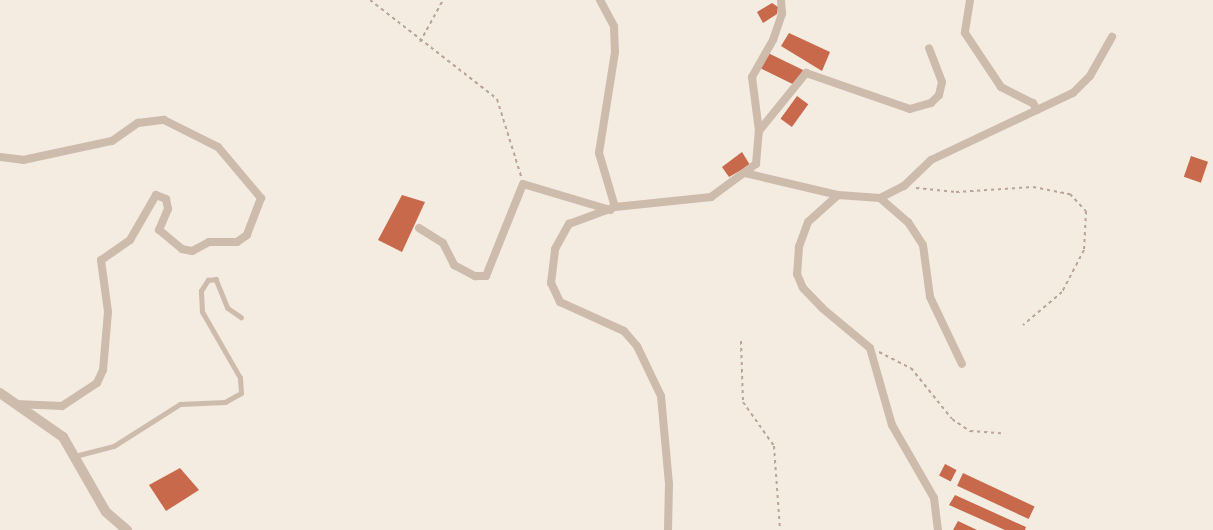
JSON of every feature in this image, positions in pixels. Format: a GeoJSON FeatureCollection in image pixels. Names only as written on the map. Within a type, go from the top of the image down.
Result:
{"type":"FeatureCollection","features":[{"type":"Feature","properties":{"kind":"street"},"geometry":{"type":"LineString","coordinates":[[600,0],[614,26],[615,52],[599,153],[612,209]]}},
{"type":"Feature","properties":{"kind":"street"},"geometry":{"type":"LineString","coordinates":[[668,530],[669,484],[661,396],[637,346],[624,331],[560,302],[551,283],[555,249],[569,224],[612,209],[710,197],[756,164],[760,131],[752,76],[773,40],[782,14],[781,0]]}},
{"type":"Feature","properties":{"kind":"street"},"geometry":{"type":"LineString","coordinates":[[970,0],[965,33],[1001,87],[1033,103],[1037,110]]}},
{"type":"Feature","properties":{"kind":"street"},"geometry":{"type":"LineString","coordinates":[[745,173],[838,195],[880,198],[904,186],[931,160],[1073,93],[1090,76],[1112,37]]}},
{"type":"Feature","properties":{"kind":"street"},"geometry":{"type":"LineString","coordinates":[[760,131],[806,73],[910,109],[931,103],[939,95],[942,82],[929,48]]}},
{"type":"Feature","properties":{"kind":"street"},"geometry":{"type":"LineString","coordinates":[[0,157],[23,160],[112,141],[138,123],[164,120],[218,147],[261,198],[247,235],[237,242],[209,242],[192,251],[182,249],[159,230],[168,209],[166,199],[156,195],[130,240],[101,260],[108,312],[103,370],[97,383],[62,406],[16,404]]}},
{"type":"Feature","properties":{"kind":"street"},"geometry":{"type":"LineString","coordinates":[[419,228],[443,243],[454,265],[475,276],[486,275],[523,184],[612,209]]}},
{"type":"Feature","properties":{"kind":"street"},"geometry":{"type":"LineString","coordinates":[[838,195],[808,222],[799,247],[797,274],[803,288],[822,309],[870,348],[897,438],[934,498],[937,530]]}},
{"type":"Feature","properties":{"kind":"street"},"geometry":{"type":"LineString","coordinates":[[880,198],[908,222],[923,246],[930,297],[962,364]]}},
{"type":"Feature","properties":{"kind":"street"},"geometry":{"type":"LineString","coordinates":[[0,393],[63,437],[106,512],[127,530]]}},
{"type":"Feature","properties":{"kind":"lane"},"geometry":{"type":"LineString","coordinates":[[74,456],[114,446],[180,404],[225,402],[242,393],[240,378],[202,312],[201,291],[208,280],[216,279],[228,308],[242,317]]}},
{"type":"Feature","properties":{"kind":"path"},"geometry":{"type":"LineString","coordinates":[[370,0],[420,42],[497,99],[516,148],[523,184]]}},
{"type":"Feature","properties":{"kind":"path"},"geometry":{"type":"LineString","coordinates":[[420,42],[443,0]]}},
{"type":"Feature","properties":{"kind":"path"},"geometry":{"type":"LineString","coordinates":[[904,186],[956,192],[1033,187],[1070,194],[1086,211],[1084,250],[1062,292],[1023,325]]}},
{"type":"Feature","properties":{"kind":"path"},"geometry":{"type":"LineString","coordinates":[[741,341],[743,402],[774,446],[780,530]]}},
{"type":"Feature","properties":{"kind":"path"},"geometry":{"type":"LineString","coordinates":[[870,348],[911,368],[952,419],[970,431],[1000,433]]}},
{"type":"Feature","properties":{"kind":"building"},"geometry":{"type":"Polygon","coordinates":[[[772,3],[778,7],[777,14],[763,23],[757,12],[772,3]]]}},
{"type":"Feature","properties":{"kind":"building"},"geometry":{"type":"Polygon","coordinates":[[[789,33],[830,52],[822,71],[781,46],[789,33]]]}},
{"type":"Feature","properties":{"kind":"building"},"geometry":{"type":"Polygon","coordinates":[[[768,53],[803,70],[796,85],[761,68],[768,53]]]}},
{"type":"Feature","properties":{"kind":"building"},"geometry":{"type":"Polygon","coordinates":[[[797,96],[808,104],[792,127],[781,119],[797,96]]]}},
{"type":"Feature","properties":{"kind":"building"},"geometry":{"type":"Polygon","coordinates":[[[742,152],[750,165],[729,177],[722,167],[742,152]]]}},
{"type":"Feature","properties":{"kind":"building"},"geometry":{"type":"Polygon","coordinates":[[[1191,156],[1208,162],[1201,183],[1184,177],[1191,156]]]}},
{"type":"Feature","properties":{"kind":"building"},"geometry":{"type":"Polygon","coordinates":[[[402,195],[425,202],[402,252],[378,240],[402,195]]]}},
{"type":"Feature","properties":{"kind":"building"},"geometry":{"type":"Polygon","coordinates":[[[945,464],[957,470],[951,481],[939,476],[945,464]]]}},
{"type":"Feature","properties":{"kind":"building"},"geometry":{"type":"Polygon","coordinates":[[[180,468],[199,490],[166,511],[149,485],[180,468]]]}},
{"type":"Feature","properties":{"kind":"building"},"geometry":{"type":"Polygon","coordinates":[[[963,473],[1035,506],[1029,519],[957,486],[963,473]]]}},
{"type":"Feature","properties":{"kind":"building"},"geometry":{"type":"Polygon","coordinates":[[[955,495],[1026,527],[1025,530],[1005,530],[949,505],[955,495]]]}},
{"type":"Feature","properties":{"kind":"building"},"geometry":{"type":"Polygon","coordinates":[[[958,521],[977,530],[953,530],[958,521]]]}}]}
